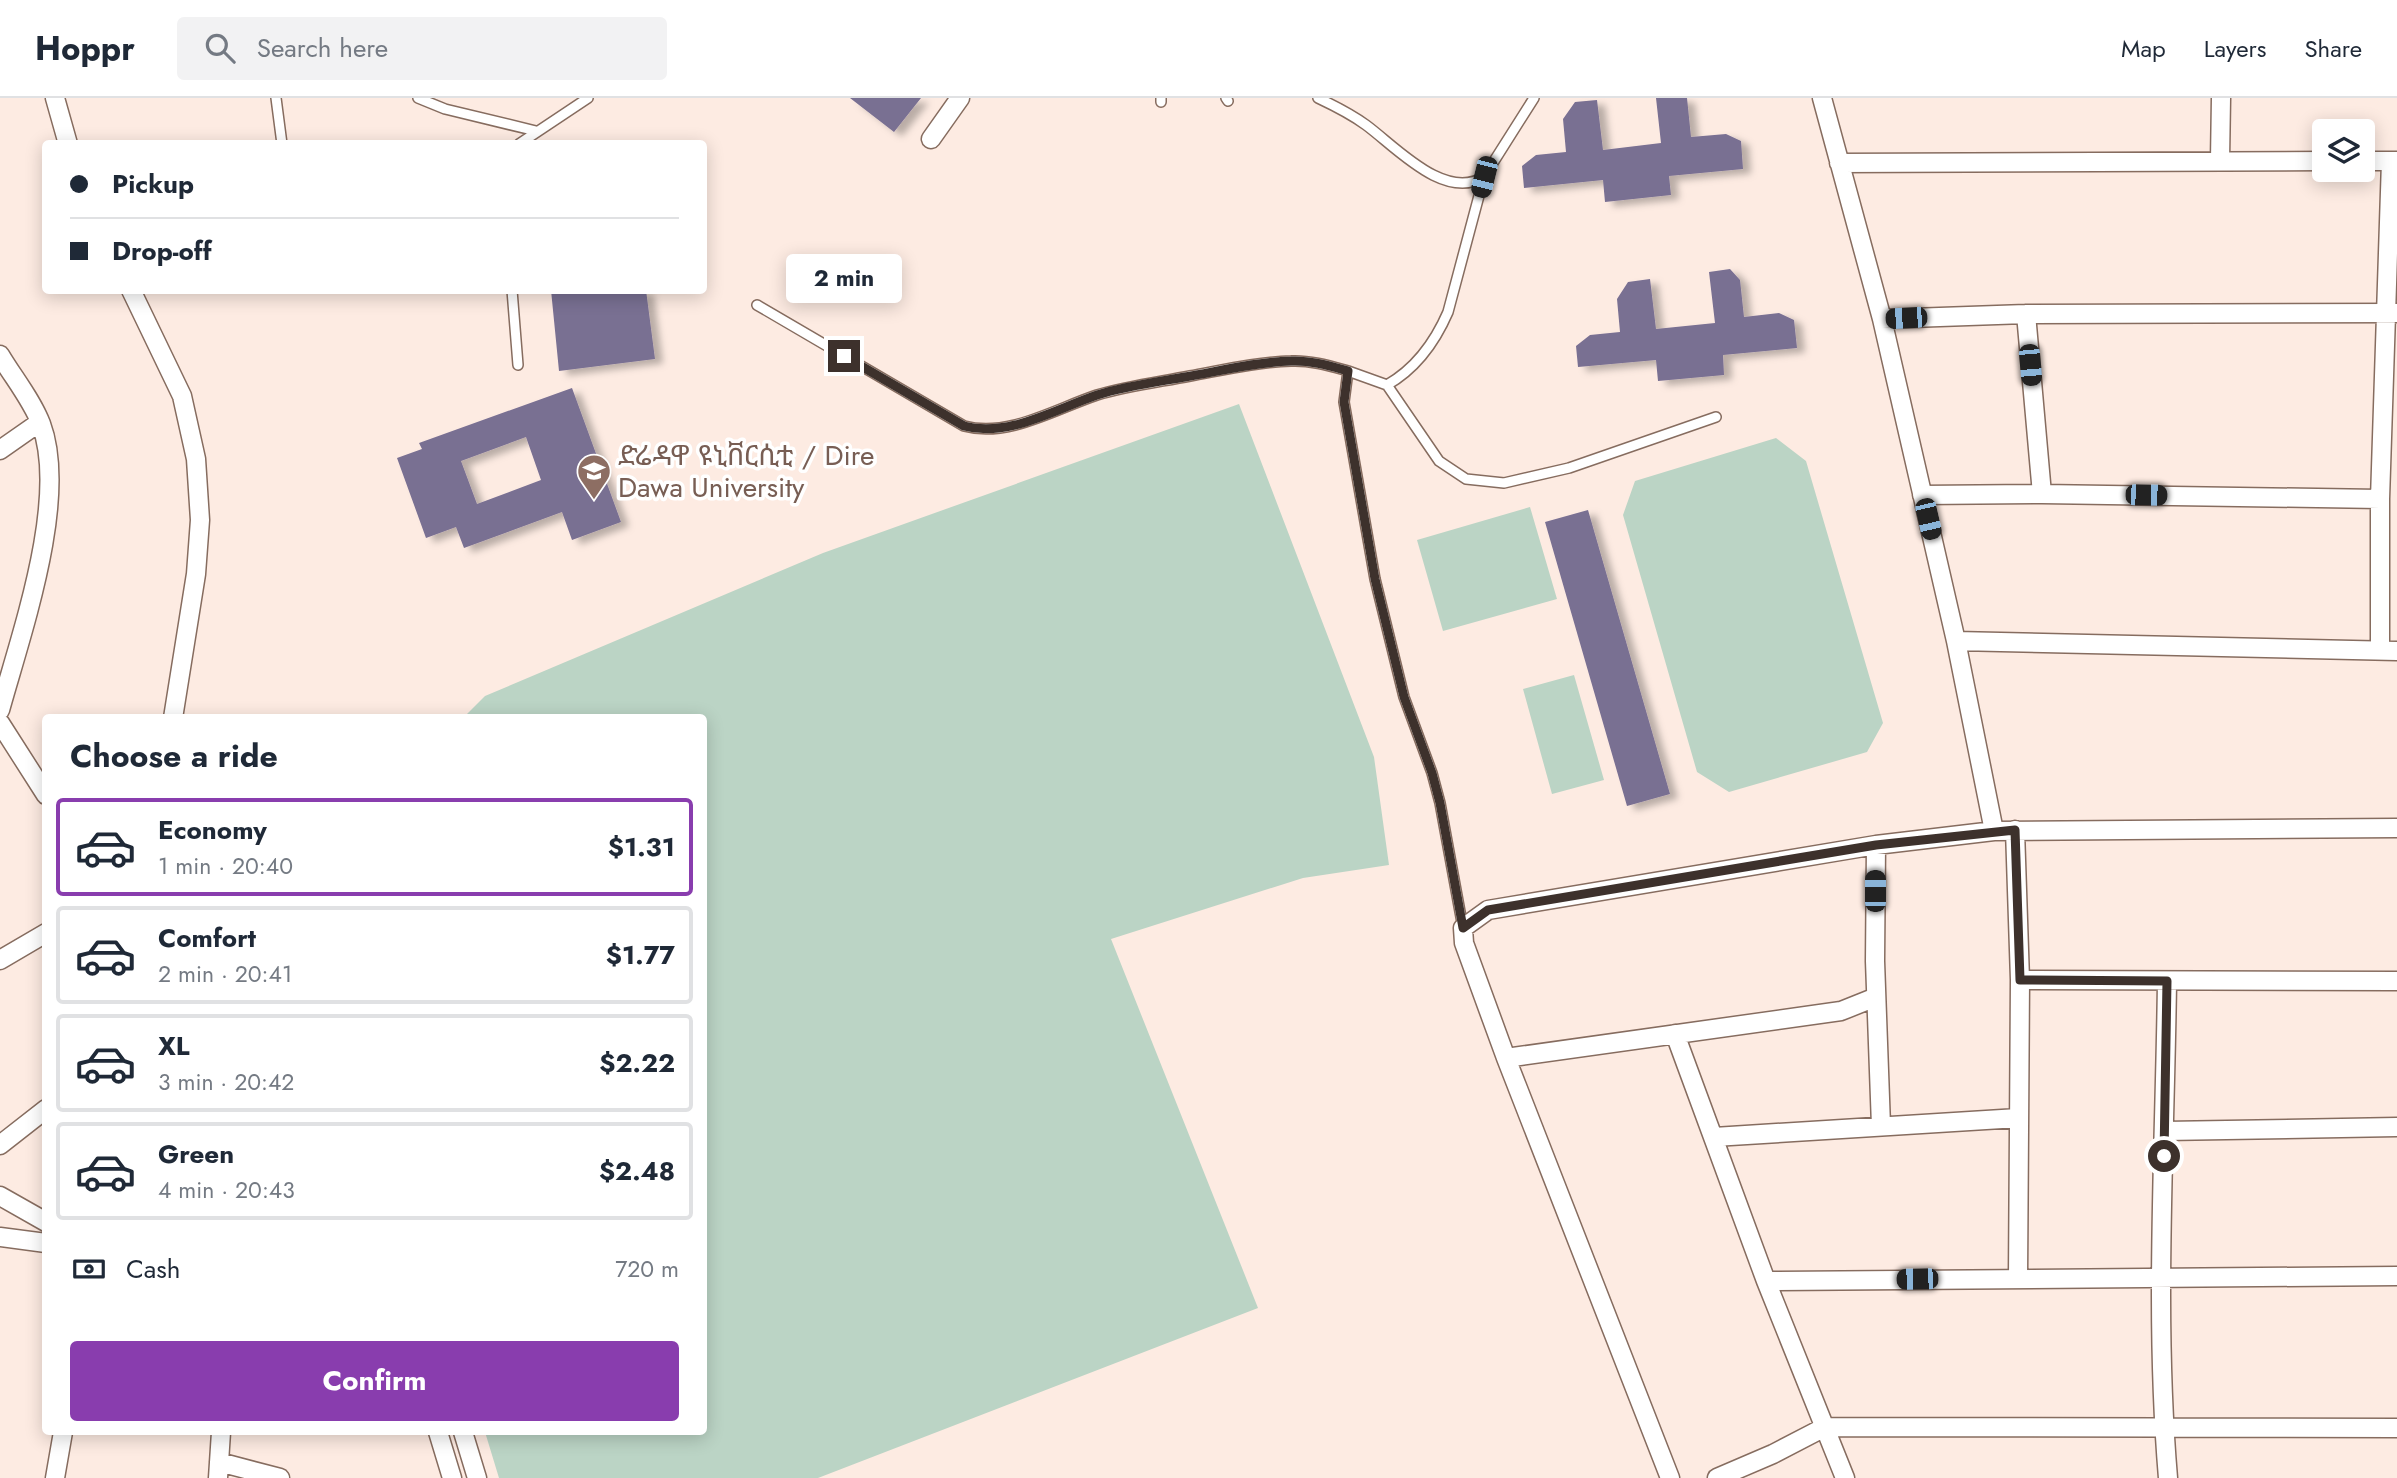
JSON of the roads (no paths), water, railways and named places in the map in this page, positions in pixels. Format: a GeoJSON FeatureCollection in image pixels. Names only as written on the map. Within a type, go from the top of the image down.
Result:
{"type":"FeatureCollection","features":[{"type":"Feature","properties":{"kind":"street"},"geometry":{"type":"LineString","coordinates":[[55,98],[67,140]]}},
{"type":"Feature","properties":{"kind":"street"},"geometry":{"type":"LineString","coordinates":[[931,139],[960,98]]}},
{"type":"Feature","properties":{"kind":"street"},"geometry":{"type":"LineString","coordinates":[[1822,98],[1882,320],[1956,641],[1994,831]]}},
{"type":"Feature","properties":{"kind":"street"},"geometry":{"type":"LineString","coordinates":[[2220,160],[2221,98]]}},
{"type":"Feature","properties":{"kind":"street"},"geometry":{"type":"LineString","coordinates":[[1839,163],[2312,161]]}},
{"type":"Feature","properties":{"kind":"street"},"geometry":{"type":"LineString","coordinates":[[1956,641],[2388,651],[2380,499],[2392,313],[2394,161],[2375,161]]}},
{"type":"Feature","properties":{"kind":"street"},"geometry":{"type":"LineString","coordinates":[[133,294],[182,396],[196,459],[200,520],[196,574],[174,714]]}},
{"type":"Feature","properties":{"kind":"street"},"geometry":{"type":"LineString","coordinates":[[1882,320],[2026,314],[2392,313]]}},
{"type":"Feature","properties":{"kind":"street"},"geometry":{"type":"LineString","coordinates":[[2026,314],[2042,494]]}},
{"type":"Feature","properties":{"kind":"street"},"geometry":{"type":"LineString","coordinates":[[0,355],[40,422],[48,448],[50,473],[41,557],[0,710]]}},
{"type":"Feature","properties":{"kind":"street"},"geometry":{"type":"LineString","coordinates":[[0,450],[40,422]]}},
{"type":"Feature","properties":{"kind":"street"},"geometry":{"type":"LineString","coordinates":[[1922,495],[2380,499]]}},
{"type":"Feature","properties":{"kind":"street"},"geometry":{"type":"LineString","coordinates":[[0,723],[42,788]]}},
{"type":"Feature","properties":{"kind":"street"},"geometry":{"type":"LineString","coordinates":[[1670,1478],[1506,1058],[1464,943],[1463,928],[1488,910],[1876,845],[1994,831],[2397,828]]}},
{"type":"Feature","properties":{"kind":"street"},"geometry":{"type":"LineString","coordinates":[[2015,830],[2020,980],[2018,1278]]}},
{"type":"Feature","properties":{"kind":"street"},"geometry":{"type":"LineString","coordinates":[[1876,845],[1876,998],[1881,1126]]}},
{"type":"Feature","properties":{"kind":"street"},"geometry":{"type":"LineString","coordinates":[[0,960],[42,935]]}},
{"type":"Feature","properties":{"kind":"street"},"geometry":{"type":"LineString","coordinates":[[2020,980],[2397,981]]}},
{"type":"Feature","properties":{"kind":"street"},"geometry":{"type":"LineString","coordinates":[[2167,981],[2161,1279],[2164,1429],[2168,1478]]}},
{"type":"Feature","properties":{"kind":"street"},"geometry":{"type":"LineString","coordinates":[[1506,1058],[1841,1011],[1876,998]]}},
{"type":"Feature","properties":{"kind":"street"},"geometry":{"type":"LineString","coordinates":[[1675,1034],[1766,1281],[1845,1478]]}},
{"type":"Feature","properties":{"kind":"street"},"geometry":{"type":"LineString","coordinates":[[0,1145],[42,1112]]}},
{"type":"Feature","properties":{"kind":"street"},"geometry":{"type":"LineString","coordinates":[[1714,1137],[2018,1118]]}},
{"type":"Feature","properties":{"kind":"street"},"geometry":{"type":"LineString","coordinates":[[2165,1131],[2397,1127]]}},
{"type":"Feature","properties":{"kind":"street"},"geometry":{"type":"LineString","coordinates":[[0,1196],[42,1220]]}},
{"type":"Feature","properties":{"kind":"street"},"geometry":{"type":"LineString","coordinates":[[0,1237],[42,1242]]}},
{"type":"Feature","properties":{"kind":"street"},"geometry":{"type":"LineString","coordinates":[[1766,1281],[2397,1276]]}},
{"type":"Feature","properties":{"kind":"street"},"geometry":{"type":"LineString","coordinates":[[1717,1478],[1773,1454],[1825,1427],[2397,1427]]}},
{"type":"Feature","properties":{"kind":"street"},"geometry":{"type":"LineString","coordinates":[[55,1478],[62,1435]]}},
{"type":"Feature","properties":{"kind":"street"},"geometry":{"type":"LineString","coordinates":[[220,1435],[218,1470],[280,1478]]}},
{"type":"Feature","properties":{"kind":"street"},"geometry":{"type":"LineString","coordinates":[[439,1435],[452,1478]]}},
{"type":"Feature","properties":{"kind":"street"},"geometry":{"type":"LineString","coordinates":[[464,1435],[477,1478]]}},
{"type":"Feature","properties":{"kind":"lane"},"geometry":{"type":"LineString","coordinates":[[276,98],[281,140]]}},
{"type":"Feature","properties":{"kind":"lane"},"geometry":{"type":"LineString","coordinates":[[418,98],[445,109],[536,131]]}},
{"type":"Feature","properties":{"kind":"lane"},"geometry":{"type":"LineString","coordinates":[[524,140],[588,98]]}},
{"type":"Feature","properties":{"kind":"lane"},"geometry":{"type":"LineString","coordinates":[[1318,98],[1367,125],[1428,172],[1449,182],[1472,183],[1484,177]]}},
{"type":"Feature","properties":{"kind":"lane"},"geometry":{"type":"LineString","coordinates":[[1387,386],[1405,374],[1439,333],[1448,312],[1484,177],[1534,98]]}},
{"type":"Feature","properties":{"kind":"lane"},"geometry":{"type":"LineString","coordinates":[[512,294],[518,365]]}},
{"type":"Feature","properties":{"kind":"lane"},"geometry":{"type":"LineString","coordinates":[[757,305],[964,426],[978,429],[1034,419],[1126,388],[1292,361],[1348,371],[1387,386],[1439,461],[1466,479],[1504,483],[1569,468],[1716,417]]}},
{"type":"Feature","properties":{"kind":"lane"},"geometry":{"type":"LineString","coordinates":[[1348,371],[1344,402],[1375,579],[1404,697],[1440,803],[1463,928]]}},
{"type":"Feature","properties":{"kind":"place","name":"ድሬዳዋ ዩኒቨርሲቲ / Dire Dawa University"},"geometry":{"type":"Point","coordinates":[594,501]}}]}
